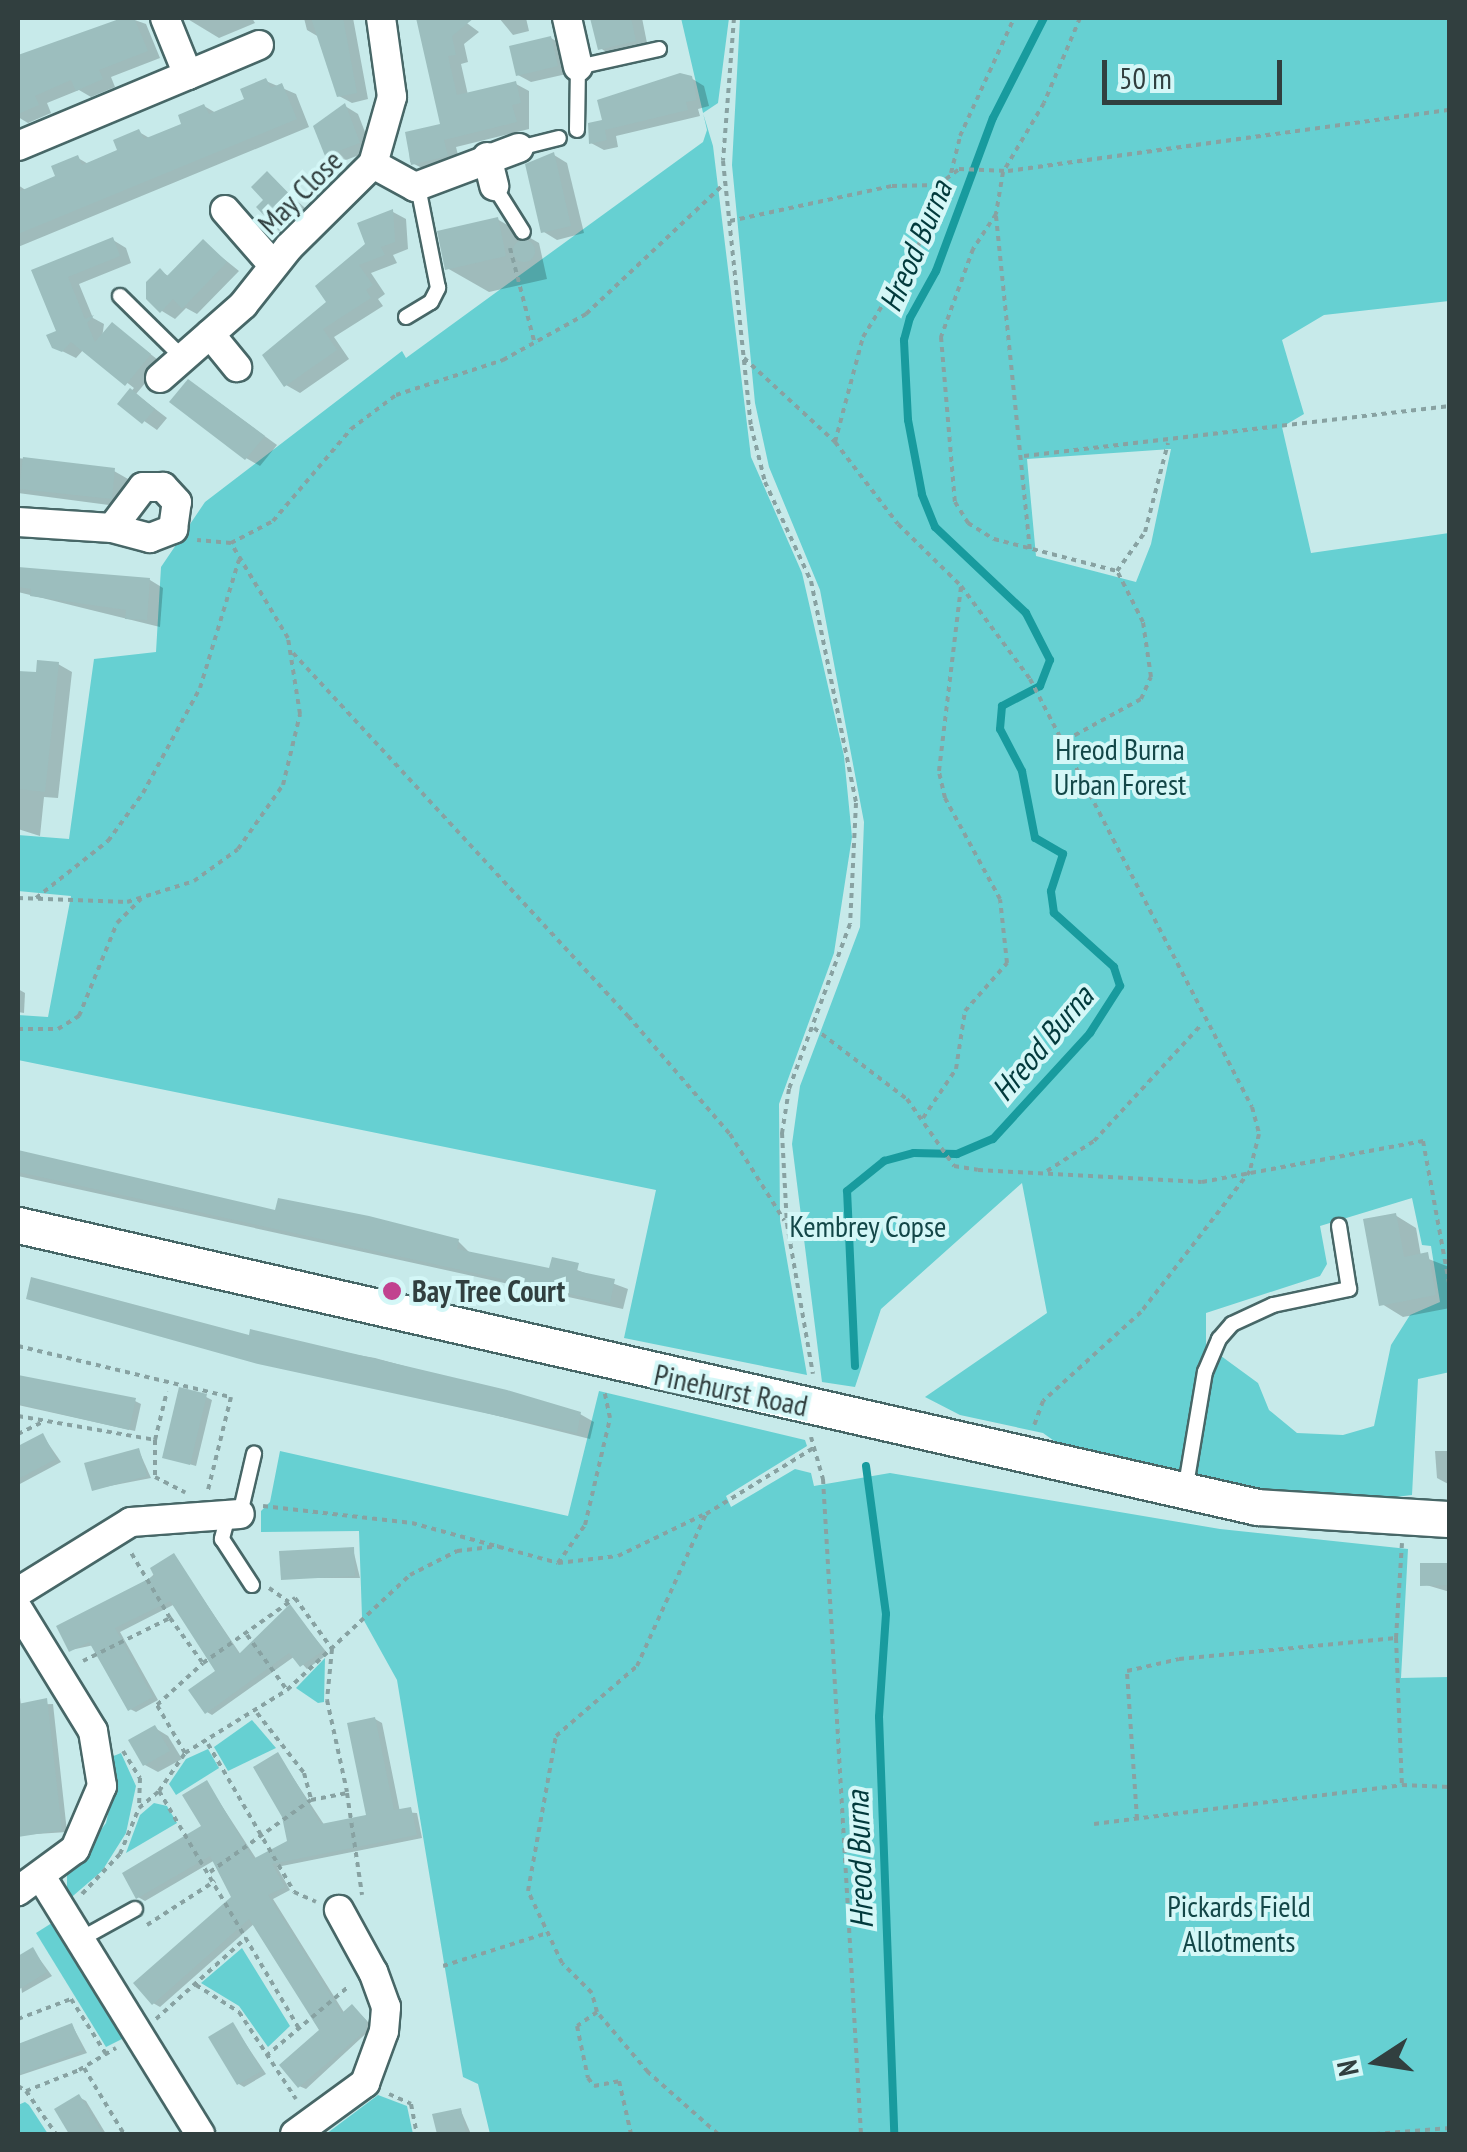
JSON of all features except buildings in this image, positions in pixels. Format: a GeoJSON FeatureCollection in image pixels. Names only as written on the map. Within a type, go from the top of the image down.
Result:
{"type":"FeatureCollection","features":[{"type":"Feature","properties":{"kind":"street"},"geometry":{"type":"LineString","coordinates":[[165,18],[188,74]]}},
{"type":"Feature","properties":{"kind":"street","name":"May Close"},"geometry":{"type":"LineString","coordinates":[[160,378],[180,356],[250,298],[273,265],[373,164],[392,97],[381,18]]}},
{"type":"Feature","properties":{"kind":"street"},"geometry":{"type":"LineString","coordinates":[[566,18],[578,67]]}},
{"type":"Feature","properties":{"kind":"street"},"geometry":{"type":"LineString","coordinates":[[18,146],[259,45]]}},
{"type":"Feature","properties":{"kind":"street"},"geometry":{"type":"LineString","coordinates":[[418,187],[487,157],[520,148]]}},
{"type":"Feature","properties":{"kind":"street"},"geometry":{"type":"LineString","coordinates":[[487,157],[494,186]]}},
{"type":"Feature","properties":{"kind":"street","name":"May Close"},"geometry":{"type":"LineString","coordinates":[[373,164],[418,187]]}},
{"type":"Feature","properties":{"kind":"street","name":"May Close"},"geometry":{"type":"LineString","coordinates":[[225,210],[273,265]]}},
{"type":"Feature","properties":{"kind":"street"},"geometry":{"type":"LineString","coordinates":[[210,334],[238,367]]}},
{"type":"Feature","properties":{"kind":"street"},"geometry":{"type":"LineString","coordinates":[[18,522],[112,528],[142,539],[173,528],[177,502],[156,485],[138,490],[112,528]]}},
{"type":"Feature","properties":{"kind":"street","name":"Pinehurst Road"},"geometry":{"type":"LineString","coordinates":[[18,1226],[598,1361],[1258,1506],[1450,1519]]}},
{"type":"Feature","properties":{"kind":"street"},"geometry":{"type":"LineString","coordinates":[[18,1592],[118,1530],[151,1516],[234,1515]]}},
{"type":"Feature","properties":{"kind":"street"},"geometry":{"type":"LineString","coordinates":[[18,1609],[85,1718],[101,1758],[100,1803],[75,1849],[30,1885],[62,1910],[200,2134]]}},
{"type":"Feature","properties":{"kind":"street"},"geometry":{"type":"LineString","coordinates":[[304,2129],[365,2084],[384,2031],[386,2008],[374,1972],[339,1910]]}},
{"type":"Feature","properties":{"kind":"lane"},"geometry":{"type":"LineString","coordinates":[[577,130],[578,67],[659,49]]}},
{"type":"Feature","properties":{"kind":"lane"},"geometry":{"type":"LineString","coordinates":[[520,148],[559,138]]}},
{"type":"Feature","properties":{"kind":"lane"},"geometry":{"type":"LineString","coordinates":[[494,186],[523,232]]}},
{"type":"Feature","properties":{"kind":"lane"},"geometry":{"type":"LineString","coordinates":[[406,317],[432,302],[438,288],[418,187]]}},
{"type":"Feature","properties":{"kind":"lane"},"geometry":{"type":"LineString","coordinates":[[120,296],[180,356]]}},
{"type":"Feature","properties":{"kind":"lane"},"geometry":{"type":"LineString","coordinates":[[1185,1491],[1205,1372],[1219,1340],[1232,1324],[1273,1305],[1349,1290],[1338,1226]]}},
{"type":"Feature","properties":{"kind":"lane"},"geometry":{"type":"LineString","coordinates":[[252,1585],[222,1539],[254,1454]]}},
{"type":"Feature","properties":{"kind":"lane"},"geometry":{"type":"LineString","coordinates":[[78,1940],[135,1910]]}},
{"type":"Feature","properties":{"kind":"path"},"geometry":{"type":"LineString","coordinates":[[734,18],[723,111],[725,183],[759,465],[812,581],[854,781],[854,901],[784,1115],[787,1224],[815,1390],[807,1426],[816,1448],[861,2134]]}},
{"type":"Feature","properties":{"kind":"path"},"geometry":{"type":"LineString","coordinates":[[951,173],[960,136],[1014,18]]}},
{"type":"Feature","properties":{"kind":"path"},"geometry":{"type":"LineString","coordinates":[[1030,549],[1024,456],[996,214],[1003,172],[1044,104],[1080,18]]}},
{"type":"Feature","properties":{"kind":"path"},"geometry":{"type":"LineString","coordinates":[[1281,18],[1342,18]]}},
{"type":"Feature","properties":{"kind":"path"},"geometry":{"type":"LineString","coordinates":[[835,442],[863,337],[918,247],[938,186],[951,173],[959,169],[984,174],[1003,172],[1450,110]]}},
{"type":"Feature","properties":{"kind":"path"},"geometry":{"type":"LineString","coordinates":[[173,528],[191,539],[231,543],[273,520],[351,429],[396,394],[535,345],[599,304],[725,183]]}},
{"type":"Feature","properties":{"kind":"path"},"geometry":{"type":"LineString","coordinates":[[730,221],[892,186],[938,186]]}},
{"type":"Feature","properties":{"kind":"path"},"geometry":{"type":"LineString","coordinates":[[996,214],[973,249],[940,338],[954,502],[968,522],[994,538],[1117,570],[1143,622],[1150,677],[1140,699],[1066,740]]}},
{"type":"Feature","properties":{"kind":"path"},"geometry":{"type":"LineString","coordinates":[[507,236],[535,345]]}},
{"type":"Feature","properties":{"kind":"path"},"geometry":{"type":"LineString","coordinates":[[744,358],[835,442],[898,524],[962,586],[1030,679],[1066,740],[1203,1023],[1252,1107],[1258,1134],[1250,1171],[1141,1312],[1043,1402],[1022,1456]]}},
{"type":"Feature","properties":{"kind":"path"},"geometry":{"type":"LineString","coordinates":[[1024,456],[1168,443],[1450,406]]}},
{"type":"Feature","properties":{"kind":"path"},"geometry":{"type":"LineString","coordinates":[[1117,570],[1145,532],[1168,443]]}},
{"type":"Feature","properties":{"kind":"path"},"geometry":{"type":"LineString","coordinates":[[18,898],[140,899],[212,870],[238,850],[272,805],[298,735],[292,654],[275,610],[231,543]]}},
{"type":"Feature","properties":{"kind":"path"},"geometry":{"type":"LineString","coordinates":[[34,899],[108,841],[143,793],[200,688],[239,560]]}},
{"type":"Feature","properties":{"kind":"path"},"geometry":{"type":"LineString","coordinates":[[923,1118],[956,1069],[965,1010],[1007,963],[1000,899],[945,798],[940,771],[962,586]]}},
{"type":"Feature","properties":{"kind":"path"},"geometry":{"type":"LineString","coordinates":[[292,654],[628,1016],[730,1134],[787,1224]]}},
{"type":"Feature","properties":{"kind":"path"},"geometry":{"type":"LineString","coordinates":[[18,1029],[58,1029],[79,1016],[118,923],[140,899]]}},
{"type":"Feature","properties":{"kind":"path"},"geometry":{"type":"LineString","coordinates":[[1047,1171],[1094,1141],[1203,1023]]}},
{"type":"Feature","properties":{"kind":"path"},"geometry":{"type":"LineString","coordinates":[[814,1028],[923,1118],[954,1166],[1047,1171],[1162,1184],[1423,1140],[1450,1288]]}},
{"type":"Feature","properties":{"kind":"path"},"geometry":{"type":"LineString","coordinates":[[18,1346],[231,1397],[211,1487],[196,1497],[155,1477],[155,1440],[167,1391]]}},
{"type":"Feature","properties":{"kind":"path"},"geometry":{"type":"LineString","coordinates":[[558,1563],[585,1525],[610,1418],[598,1361]]}},
{"type":"Feature","properties":{"kind":"path"},"geometry":{"type":"LineString","coordinates":[[18,1416],[155,1440]]}},
{"type":"Feature","properties":{"kind":"path"},"geometry":{"type":"LineString","coordinates":[[18,1434],[43,1422]]}},
{"type":"Feature","properties":{"kind":"path"},"geometry":{"type":"LineString","coordinates":[[234,1515],[262,1506],[412,1523],[558,1563],[618,1556],[706,1514],[816,1448]]}},
{"type":"Feature","properties":{"kind":"path"},"geometry":{"type":"LineString","coordinates":[[706,1514],[637,1666],[556,1736],[528,1892],[562,1964],[592,1993],[597,2012],[648,2072],[718,2134]]}},
{"type":"Feature","properties":{"kind":"path"},"geometry":{"type":"LineString","coordinates":[[1402,1786],[1396,1638],[1404,1518]]}},
{"type":"Feature","properties":{"kind":"path"},"geometry":{"type":"LineString","coordinates":[[118,1530],[170,1618],[202,1663]]}},
{"type":"Feature","properties":{"kind":"path"},"geometry":{"type":"LineString","coordinates":[[139,1808],[160,1791],[185,1753],[208,1744],[287,1690],[410,1575],[457,1551],[499,1546]]}},
{"type":"Feature","properties":{"kind":"path"},"geometry":{"type":"LineString","coordinates":[[185,1753],[157,1705],[202,1663],[295,1598],[332,1649],[327,1700],[347,1792],[362,1899],[339,1910],[294,1892],[208,1744]]}},
{"type":"Feature","properties":{"kind":"path"},"geometry":{"type":"LineString","coordinates":[[56,1675],[170,1618]]}},
{"type":"Feature","properties":{"kind":"path"},"geometry":{"type":"LineString","coordinates":[[246,1635],[287,1690]]}},
{"type":"Feature","properties":{"kind":"path"},"geometry":{"type":"LineString","coordinates":[[1137,1819],[1124,1688],[1128,1671],[1179,1659],[1396,1638]]}},
{"type":"Feature","properties":{"kind":"path"},"geometry":{"type":"LineString","coordinates":[[256,1713],[304,1773],[311,1800]]}},
{"type":"Feature","properties":{"kind":"path"},"geometry":{"type":"LineString","coordinates":[[62,1910],[120,1854],[139,1808],[140,1778],[106,1722],[85,1718]]}},
{"type":"Feature","properties":{"kind":"path"},"geometry":{"type":"LineString","coordinates":[[1094,1824],[1402,1786],[1450,1787]]}},
{"type":"Feature","properties":{"kind":"path"},"geometry":{"type":"LineString","coordinates":[[160,1791],[299,2029]]}},
{"type":"Feature","properties":{"kind":"path"},"geometry":{"type":"LineString","coordinates":[[210,1872],[258,1833],[311,1800],[347,1792]]}},
{"type":"Feature","properties":{"kind":"path"},"geometry":{"type":"LineString","coordinates":[[135,1910],[146,1926],[214,1881]]}},
{"type":"Feature","properties":{"kind":"path"},"geometry":{"type":"LineString","coordinates":[[444,1966],[547,1933]]}},
{"type":"Feature","properties":{"kind":"path"},"geometry":{"type":"LineString","coordinates":[[26,2091],[84,2068],[138,2034],[246,1938]]}},
{"type":"Feature","properties":{"kind":"path"},"geometry":{"type":"LineString","coordinates":[[266,2056],[374,1972]]}},
{"type":"Feature","properties":{"kind":"path"},"geometry":{"type":"LineString","coordinates":[[196,1985],[240,2012],[304,2129]]}},
{"type":"Feature","properties":{"kind":"path"},"geometry":{"type":"LineString","coordinates":[[18,2019],[71,1998],[106,2054]]}},
{"type":"Feature","properties":{"kind":"path"},"geometry":{"type":"LineString","coordinates":[[597,2012],[577,2026],[588,2078],[594,2086],[620,2081],[631,2134]]}},
{"type":"Feature","properties":{"kind":"path"},"geometry":{"type":"LineString","coordinates":[[84,2068],[124,2134],[132,2129]]}},
{"type":"Feature","properties":{"kind":"path"},"geometry":{"type":"LineString","coordinates":[[365,2084],[412,2104],[417,2134]]}},
{"type":"Feature","properties":{"kind":"path"},"geometry":{"type":"LineString","coordinates":[[18,2086],[26,2091],[56,2134]]}},
{"type":"Feature","properties":{"kind":"path"},"geometry":{"type":"LineString","coordinates":[[1374,2134],[1450,2128]]}},
{"type":"Feature","properties":{"kind":"green space"},"geometry":{"type":"Polygon","coordinates":[[[681,18],[729,18],[718,103],[703,113],[681,18]]]}},
{"type":"Feature","properties":{"kind":"green space"},"geometry":{"type":"Polygon","coordinates":[[[740,18],[1449,18],[1449,301],[1324,315],[1282,340],[1304,414],[1282,427],[1311,553],[1449,533],[1450,1372],[1418,1379],[1412,1495],[1339,1504],[1081,1460],[1043,1433],[960,1415],[925,1397],[1047,1313],[1022,1183],[881,1309],[855,1387],[822,1382],[792,1144],[800,1086],[860,927],[864,822],[820,590],[769,467],[755,403],[732,165],[740,18]],[[1171,449],[1027,459],[1036,556],[1136,582],[1151,544],[1171,449]],[[1412,1198],[1320,1226],[1327,1264],[1320,1276],[1206,1313],[1206,1345],[1258,1383],[1269,1410],[1297,1433],[1343,1435],[1374,1426],[1391,1345],[1410,1315],[1440,1302],[1431,1246],[1422,1245],[1412,1198]]]}},
{"type":"Feature","properties":{"kind":"green space"},"geometry":{"type":"Polygon","coordinates":[[[703,114],[713,146],[751,457],[802,573],[844,756],[852,837],[834,953],[779,1104],[780,1220],[807,1375],[624,1338],[656,1190],[18,1060],[18,1015],[48,1017],[71,896],[18,891],[18,835],[69,839],[94,659],[156,652],[161,567],[205,502],[402,351],[406,358],[703,142],[707,130],[703,114]]]}},
{"type":"Feature","properties":{"kind":"green space","name":"Pickards Field Allotments"},"geometry":{"type":"Polygon","coordinates":[[[599,1391],[805,1440],[807,1446],[726,1496],[731,1507],[795,1469],[811,1473],[814,1486],[890,1473],[1220,1529],[1408,1549],[1401,1678],[1449,1677],[1449,2134],[490,2134],[478,2084],[463,2077],[397,1680],[362,1617],[359,1531],[261,1532],[261,1511],[270,1502],[280,1451],[568,1516],[599,1391]]]}},
{"type":"Feature","properties":{"kind":"green space"},"geometry":{"type":"Polygon","coordinates":[[[325,1658],[324,1702],[318,1703],[296,1688],[325,1658]]]}},
{"type":"Feature","properties":{"kind":"green space"},"geometry":{"type":"Polygon","coordinates":[[[252,1720],[276,1748],[228,1771],[214,1747],[252,1720]]]}},
{"type":"Feature","properties":{"kind":"green space"},"geometry":{"type":"Polygon","coordinates":[[[208,1749],[219,1768],[176,1795],[169,1784],[186,1759],[208,1749]]]}},
{"type":"Feature","properties":{"kind":"green space"},"geometry":{"type":"Polygon","coordinates":[[[121,1753],[136,1786],[126,1833],[102,1871],[67,1901],[67,1875],[106,1823],[114,1788],[111,1757],[121,1753]]]}},
{"type":"Feature","properties":{"kind":"green space"},"geometry":{"type":"Polygon","coordinates":[[[154,1803],[167,1806],[177,1823],[126,1853],[140,1815],[154,1803]]]}},
{"type":"Feature","properties":{"kind":"green space"},"geometry":{"type":"Polygon","coordinates":[[[55,1921],[128,2036],[106,2047],[36,1933],[55,1921]]]}},
{"type":"Feature","properties":{"kind":"green space"},"geometry":{"type":"Polygon","coordinates":[[[242,1948],[290,2026],[268,2047],[239,2006],[201,1983],[242,1948]]]}},
{"type":"Feature","properties":{"kind":"green space"},"geometry":{"type":"Polygon","coordinates":[[[378,2095],[407,2106],[413,2134],[326,2134],[378,2095]]]}},
{"type":"Feature","properties":{"kind":"green space"},"geometry":{"type":"Polygon","coordinates":[[[25,2102],[48,2134],[18,2134],[18,2105],[25,2102]]]}},
{"type":"Feature","properties":{"kind":"waterway","name":"Hreod Burna"},"geometry":{"type":"LineString","coordinates":[[855,1366],[847,1191],[884,1161],[914,1153],[957,1154],[993,1139],[1090,1033],[1120,986],[1114,967],[1054,913],[1051,891],[1063,854],[1035,838],[1022,771],[1000,729],[1002,706],[1040,686],[1050,660],[1026,613],[935,527],[922,494],[908,420],[904,340],[910,318],[936,271],[993,118],[1044,18]]}},
{"type":"Feature","properties":{"kind":"waterway","name":"Hreod Burna"},"geometry":{"type":"LineString","coordinates":[[866,1466],[886,1614],[879,1717],[894,2134]]}},
{"type":"Feature","properties":{"kind":"place","name":"Bay Tree Court"},"geometry":{"type":"Point","coordinates":[392,1291]}},
{"type":"Feature","properties":{"kind":"park label","name":"Hreod Burna Urban Forest"},"geometry":{"type":"Point","coordinates":[1120,766]}},
{"type":"Feature","properties":{"kind":"park label","name":"Kembrey Copse"},"geometry":{"type":"Point","coordinates":[868,1226]}}]}
